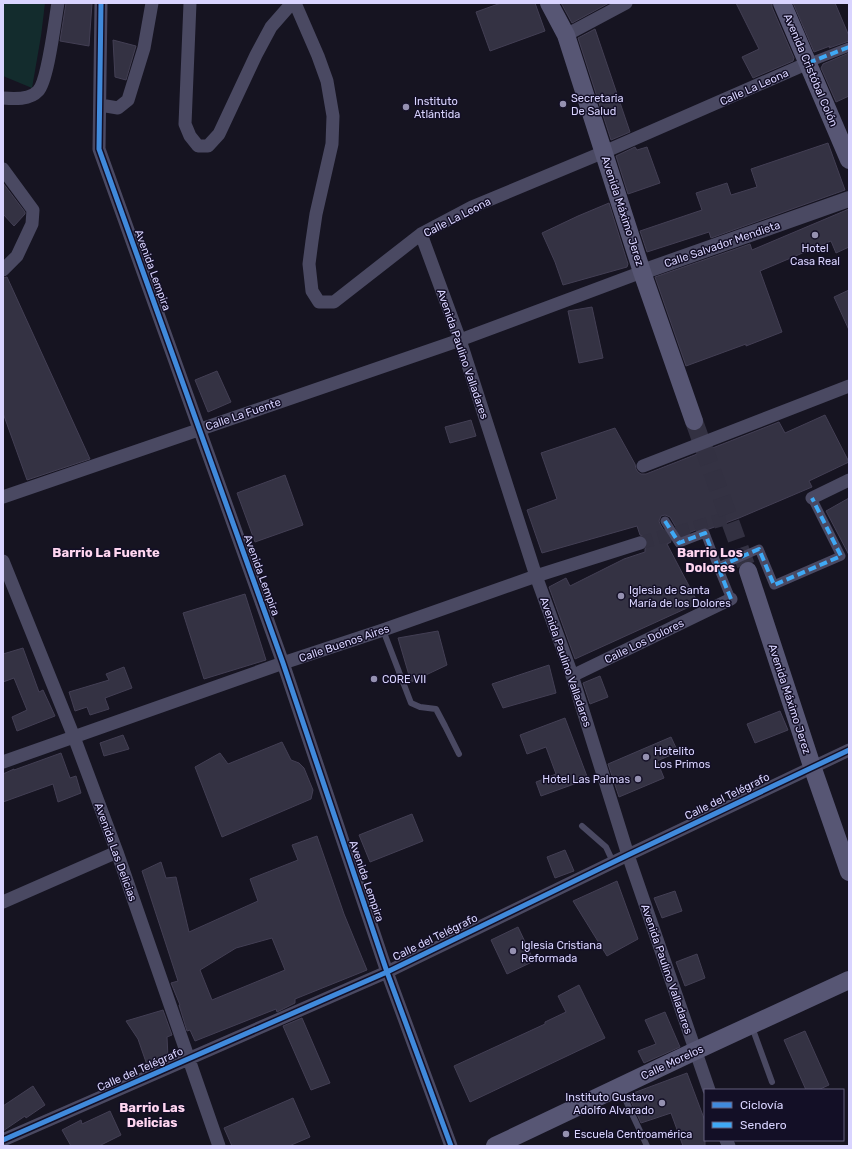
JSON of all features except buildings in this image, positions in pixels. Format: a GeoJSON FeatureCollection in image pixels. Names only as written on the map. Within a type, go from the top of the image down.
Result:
{"type":"FeatureCollection","features":[{"type":"Feature","properties":{"kind":"main road","name":"Avenida Máximo Jerez"},"geometry":{"type":"LineString","coordinates":[[549,3],[566,35],[642,272],[694,421]]}},
{"type":"Feature","properties":{"kind":"main road","name":"Avenida Cristóbal Colón"},"geometry":{"type":"LineString","coordinates":[[782,3],[849,160]]}},
{"type":"Feature","properties":{"kind":"main road","name":"Avenida Máximo Jerez"},"geometry":{"type":"LineString","coordinates":[[748,571],[812,766],[849,872]]}},
{"type":"Feature","properties":{"kind":"main road","name":"Calle Morelos"},"geometry":{"type":"LineString","coordinates":[[495,1146],[849,980]]}},
{"type":"Feature","properties":{"kind":"street"},"geometry":{"type":"LineString","coordinates":[[3,98],[10,99],[30,96],[39,90],[45,75],[58,3]]}},
{"type":"Feature","properties":{"kind":"street","name":"Avenida Lempira"},"geometry":{"type":"LineString","coordinates":[[101,3],[99,149],[283,663],[387,972],[451,1146]]}},
{"type":"Feature","properties":{"kind":"street"},"geometry":{"type":"LineString","coordinates":[[100,105],[118,108],[128,100],[144,48],[152,3]]}},
{"type":"Feature","properties":{"kind":"street","name":"Calle La Leona"},"geometry":{"type":"LineString","coordinates":[[190,3],[185,124],[190,136],[198,146],[208,146],[219,134],[256,55],[271,27],[293,3],[318,56],[327,81],[333,116],[332,144],[316,214],[310,264],[312,291],[319,302],[334,302],[420,234],[472,207],[604,152],[808,63],[849,47]]}},
{"type":"Feature","properties":{"kind":"street"},"geometry":{"type":"LineString","coordinates":[[566,35],[626,3]]}},
{"type":"Feature","properties":{"kind":"street"},"geometry":{"type":"LineString","coordinates":[[3,169],[33,210],[32,224],[17,256],[3,270]]}},
{"type":"Feature","properties":{"kind":"street","name":"Calle Salvador Mendieta"},"geometry":{"type":"LineString","coordinates":[[460,340],[642,272],[849,199]]}},
{"type":"Feature","properties":{"kind":"street","name":"Avenida Paulino Valladares"},"geometry":{"type":"LineString","coordinates":[[420,234],[460,340],[536,576],[572,676],[628,854],[709,1089]]}},
{"type":"Feature","properties":{"kind":"street","name":"Calle La Fuente"},"geometry":{"type":"LineString","coordinates":[[3,497],[460,340]]}},
{"type":"Feature","properties":{"kind":"street"},"geometry":{"type":"LineString","coordinates":[[643,466],[849,386]]}},
{"type":"Feature","properties":{"kind":"street"},"geometry":{"type":"LineString","coordinates":[[718,567],[759,549],[774,585],[841,556],[812,498],[849,480]]}},
{"type":"Feature","properties":{"kind":"street","name":"Calle Los Dolores"},"geometry":{"type":"LineString","coordinates":[[572,676],[731,599],[705,533],[679,543],[665,521]]}},
{"type":"Feature","properties":{"kind":"street","name":"Calle Buenos Aires"},"geometry":{"type":"LineString","coordinates":[[3,762],[283,663],[383,630],[536,576],[640,544]]}},
{"type":"Feature","properties":{"kind":"street","name":"Avenida Las Delicias"},"geometry":{"type":"LineString","coordinates":[[3,561],[74,737],[219,1146]]}},
{"type":"Feature","properties":{"kind":"street","name":"Calle del Telégrafo"},"geometry":{"type":"LineString","coordinates":[[3,1140],[387,972],[628,854],[812,766],[849,750]]}},
{"type":"Feature","properties":{"kind":"street"},"geometry":{"type":"LineString","coordinates":[[3,902],[116,852]]}},
{"type":"Feature","properties":{"kind":"lane"},"geometry":{"type":"LineString","coordinates":[[383,630],[411,703],[420,707],[436,709],[459,754]]}},
{"type":"Feature","properties":{"kind":"lane"},"geometry":{"type":"LineString","coordinates":[[582,826],[606,847],[613,862]]}},
{"type":"Feature","properties":{"kind":"lane"},"geometry":{"type":"LineString","coordinates":[[751,1025],[772,1082]]}},
{"type":"Feature","properties":{"kind":"lane"},"geometry":{"type":"LineString","coordinates":[[619,1087],[646,1146]]}},
{"type":"Feature","properties":{"kind":"green space"},"geometry":{"type":"Polygon","coordinates":[[[3,3],[45,3],[32,88],[3,76],[3,3]]]}},
{"type":"Feature","properties":{"kind":"tunnel"},"geometry":{"type":"LineString","coordinates":[[694,421],[748,571]]}},
{"type":"Feature","properties":{"kind":"tunnel"},"geometry":{"type":"LineString","coordinates":[[640,543],[728,518]]}},
{"type":"Feature","properties":{"kind":"marked path"},"geometry":{"type":"LineString","coordinates":[[808,63],[849,47]]}},
{"type":"Feature","properties":{"kind":"marked path"},"geometry":{"type":"LineString","coordinates":[[731,599],[718,567],[759,549],[774,585],[841,556],[812,498]]}},
{"type":"Feature","properties":{"kind":"marked path"},"geometry":{"type":"LineString","coordinates":[[665,521],[679,543],[705,533],[718,567]]}},
{"type":"Feature","properties":{"kind":"cycle path"},"geometry":{"type":"LineString","coordinates":[[101,3],[99,149],[283,663],[387,972],[451,1146]]}},
{"type":"Feature","properties":{"kind":"cycle path"},"geometry":{"type":"LineString","coordinates":[[3,1140],[387,972],[849,750]]}},
{"type":"Feature","properties":{"kind":"place","name":"Secretaria De Salud"},"geometry":{"type":"Point","coordinates":[563,104]}},
{"type":"Feature","properties":{"kind":"place","name":"Instituto Atlántida"},"geometry":{"type":"Point","coordinates":[406,107]}},
{"type":"Feature","properties":{"kind":"place","name":"Hotel Casa Real"},"geometry":{"type":"Point","coordinates":[815,235]}},
{"type":"Feature","properties":{"kind":"place","name":"Iglesia de Santa María de los Dolores"},"geometry":{"type":"Point","coordinates":[621,596]}},
{"type":"Feature","properties":{"kind":"place","name":"CORE VII"},"geometry":{"type":"Point","coordinates":[374,679]}},
{"type":"Feature","properties":{"kind":"place","name":"Hotelito Los Primos"},"geometry":{"type":"Point","coordinates":[646,757]}},
{"type":"Feature","properties":{"kind":"place","name":"Hotel Las Palmas"},"geometry":{"type":"Point","coordinates":[638,779]}},
{"type":"Feature","properties":{"kind":"place","name":"Iglesia Cristiana Reformada"},"geometry":{"type":"Point","coordinates":[513,951]}},
{"type":"Feature","properties":{"kind":"place","name":"Instituto Gustavo Adolfo Alvarado"},"geometry":{"type":"Point","coordinates":[662,1103]}},
{"type":"Feature","properties":{"kind":"place","name":"Escuela Centroamérica"},"geometry":{"type":"Point","coordinates":[566,1134]}},
{"type":"Feature","properties":{"kind":"district","name":"Barrio La Fuente"},"geometry":{"type":"Point","coordinates":[106,552]}},
{"type":"Feature","properties":{"kind":"district","name":"Barrio Los Dolores"},"geometry":{"type":"Point","coordinates":[710,560]}},
{"type":"Feature","properties":{"kind":"district","name":"Barrio Las Delicias"},"geometry":{"type":"Point","coordinates":[152,1114]}}]}
